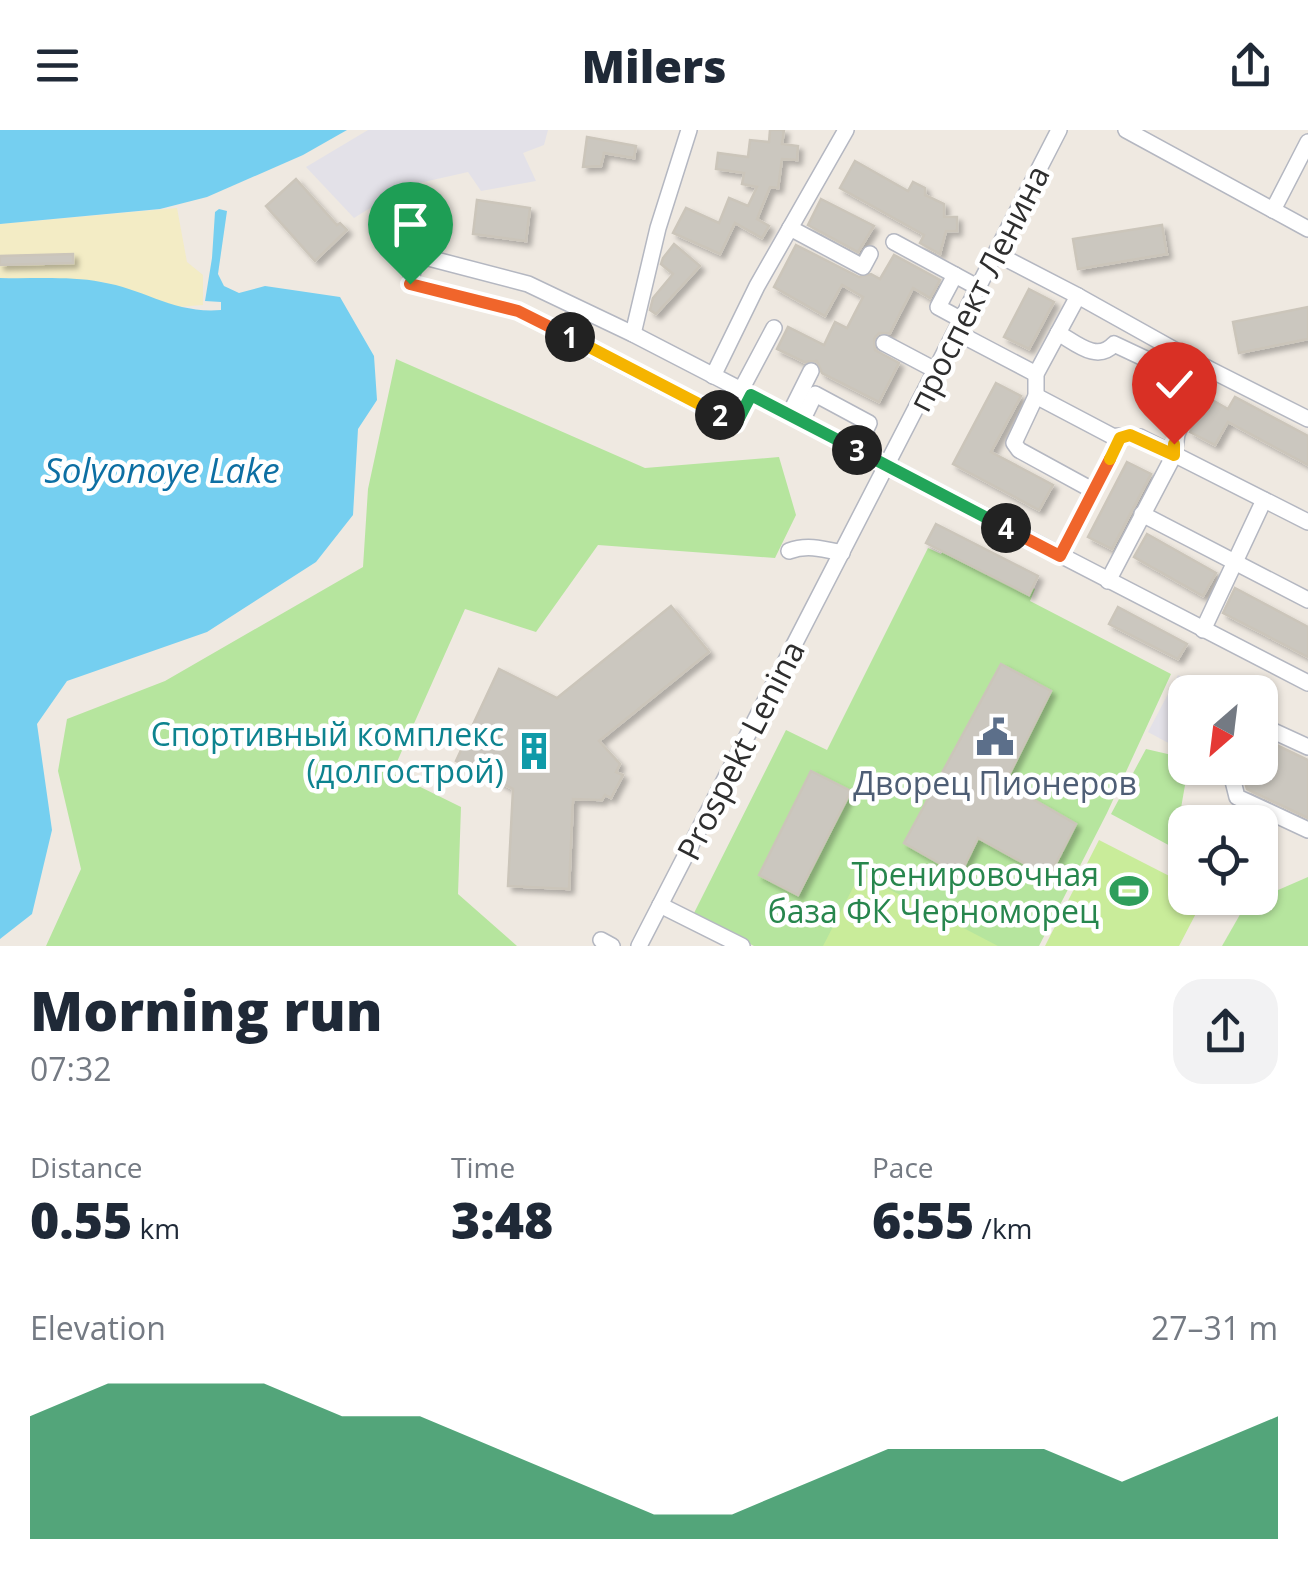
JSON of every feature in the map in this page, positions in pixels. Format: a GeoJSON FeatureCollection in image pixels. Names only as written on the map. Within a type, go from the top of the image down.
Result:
{"type":"FeatureCollection","features":[{"type":"Feature","properties":{"kind":"street"},"geometry":{"type":"LineString","coordinates":[[633,334],[658,228],[689,130]]}},
{"type":"Feature","properties":{"kind":"street"},"geometry":{"type":"LineString","coordinates":[[713,376],[757,286],[846,130]]}},
{"type":"Feature","properties":{"kind":"street","name":"проспект Ленина"},"geometry":{"type":"LineString","coordinates":[[842,553],[1058,130]]}},
{"type":"Feature","properties":{"kind":"street"},"geometry":{"type":"LineString","coordinates":[[1126,130],[1308,228]]}},
{"type":"Feature","properties":{"kind":"street"},"geometry":{"type":"LineString","coordinates":[[1273,210],[1308,142]]}},
{"type":"Feature","properties":{"kind":"street"},"geometry":{"type":"LineString","coordinates":[[790,228],[863,266],[870,254]]}},
{"type":"Feature","properties":{"kind":"street"},"geometry":{"type":"LineString","coordinates":[[894,242],[979,288]]}},
{"type":"Feature","properties":{"kind":"street"},"geometry":{"type":"LineString","coordinates":[[997,254],[1308,419]]}},
{"type":"Feature","properties":{"kind":"street"},"geometry":{"type":"LineString","coordinates":[[774,328],[746,393],[736,424],[518,311],[410,284],[416,255],[528,284],[633,334],[713,376],[746,393],[795,418],[1060,556],[1108,580],[1203,630],[1308,683]]}},
{"type":"Feature","properties":{"kind":"street"},"geometry":{"type":"LineString","coordinates":[[954,275],[938,307],[959,326],[1036,374]]}},
{"type":"Feature","properties":{"kind":"street"},"geometry":{"type":"LineString","coordinates":[[518,311],[528,284]]}},
{"type":"Feature","properties":{"kind":"street"},"geometry":{"type":"LineString","coordinates":[[1078,296],[1036,374],[1036,396],[1015,439],[1016,448],[1094,490]]}},
{"type":"Feature","properties":{"kind":"street"},"geometry":{"type":"LineString","coordinates":[[1058,333],[1098,354],[1107,352],[1114,344],[1200,384]]}},
{"type":"Feature","properties":{"kind":"street"},"geometry":{"type":"LineString","coordinates":[[884,343],[936,370]]}},
{"type":"Feature","properties":{"kind":"street"},"geometry":{"type":"LineString","coordinates":[[1108,580],[1174,455],[1177,434],[1207,368]]}},
{"type":"Feature","properties":{"kind":"street"},"geometry":{"type":"LineString","coordinates":[[795,418],[811,371]]}},
{"type":"Feature","properties":{"kind":"street"},"geometry":{"type":"LineString","coordinates":[[795,418],[815,394],[869,422],[856,450]]}},
{"type":"Feature","properties":{"kind":"street"},"geometry":{"type":"LineString","coordinates":[[1036,396],[1099,431],[1120,438],[1140,437],[1308,522]]}},
{"type":"Feature","properties":{"kind":"street"},"geometry":{"type":"LineString","coordinates":[[1060,556],[1120,438]]}},
{"type":"Feature","properties":{"kind":"street"},"geometry":{"type":"LineString","coordinates":[[1203,630],[1264,500]]}},
{"type":"Feature","properties":{"kind":"street"},"geometry":{"type":"LineString","coordinates":[[1142,514],[1308,600]]}},
{"type":"Feature","properties":{"kind":"street"},"geometry":{"type":"LineString","coordinates":[[789,551],[799,547],[842,553]]}},
{"type":"Feature","properties":{"kind":"street","name":"Prospekt Lenina"},"geometry":{"type":"LineString","coordinates":[[639,946],[842,553]]}},
{"type":"Feature","properties":{"kind":"street"},"geometry":{"type":"LineString","coordinates":[[1278,733],[1308,746]]}},
{"type":"Feature","properties":{"kind":"street"},"geometry":{"type":"LineString","coordinates":[[1234,785],[1237,798],[1308,830]]}},
{"type":"Feature","properties":{"kind":"street"},"geometry":{"type":"LineString","coordinates":[[660,905],[742,946]]}},
{"type":"Feature","properties":{"kind":"shaded area"},"geometry":{"type":"Polygon","coordinates":[[[368,130],[548,130],[544,145],[523,153],[536,181],[481,191],[468,172],[406,186],[354,218],[306,167],[368,130]]]}},
{"type":"Feature","properties":{"kind":"shaded area"},"geometry":{"type":"Polygon","coordinates":[[[1168,694],[1168,743],[1148,732],[1168,694]]]}},
{"type":"Feature","properties":{"kind":"green space"},"geometry":{"type":"Polygon","coordinates":[[[396,359],[645,468],[779,457],[796,515],[775,558],[598,545],[536,632],[465,609],[392,773],[461,807],[458,894],[517,946],[46,946],[81,869],[58,771],[67,719],[165,681],[363,567],[368,489],[396,359]]]}},
{"type":"Feature","properties":{"kind":"green space"},"geometry":{"type":"Polygon","coordinates":[[[947,544],[1035,589],[1030,601],[1171,674],[1107,813],[1039,946],[754,946],[693,915],[786,730],[827,750],[928,548],[941,554],[947,544]]]}},
{"type":"Feature","properties":{"kind":"green space"},"geometry":{"type":"Polygon","coordinates":[[[1146,749],[1168,754],[1168,785],[1185,785],[1182,805],[1168,805],[1168,845],[1111,814],[1146,749]]]}},
{"type":"Feature","properties":{"kind":"green space","name":"Тренировочная база ФК Черноморец"},"geometry":{"type":"Polygon","coordinates":[[[1099,840],[1168,875],[1168,915],[1195,915],[1179,946],[1045,946],[1099,840]]]}},
{"type":"Feature","properties":{"kind":"green space"},"geometry":{"type":"Polygon","coordinates":[[[860,874],[998,946],[823,946],[860,874]]]}},
{"type":"Feature","properties":{"kind":"green space"},"geometry":{"type":"Polygon","coordinates":[[[1308,877],[1308,946],[1222,946],[1240,915],[1278,915],[1278,890],[1308,877]]]}},
{"type":"Feature","properties":{"kind":"sand"},"geometry":{"type":"Polygon","coordinates":[[[177,208],[187,262],[203,275],[203,305],[178,307],[102,282],[0,278],[0,224],[177,208]]]}},
{"type":"Feature","properties":{"kind":"water"},"geometry":{"type":"Polygon","coordinates":[[[0,130],[347,130],[303,155],[207,197],[160,209],[0,224],[0,130]]]}},
{"type":"Feature","properties":{"kind":"water","name":"Solyonoye Lake"},"geometry":{"type":"Polygon","coordinates":[[[227,211],[218,274],[224,286],[239,293],[265,286],[340,297],[374,356],[377,400],[358,429],[353,515],[316,562],[207,632],[67,681],[37,724],[52,830],[32,914],[0,939],[0,278],[89,280],[117,285],[174,305],[221,310],[221,302],[205,301],[215,212],[227,211]]]}},
{"type":"Feature","properties":{"kind":"building"},"geometry":{"type":"Polygon","coordinates":[[[770,130],[784,130],[782,144],[798,146],[797,160],[782,159],[778,188],[770,187],[757,219],[769,226],[762,238],[735,223],[720,254],[673,233],[686,208],[719,223],[729,198],[748,206],[757,187],[742,184],[744,173],[716,169],[718,153],[748,157],[750,140],[769,142],[770,130]]]}},
{"type":"Feature","properties":{"kind":"building"},"geometry":{"type":"Polygon","coordinates":[[[587,137],[636,146],[634,158],[604,153],[601,166],[583,167],[587,137]]]}},
{"type":"Feature","properties":{"kind":"building"},"geometry":{"type":"Polygon","coordinates":[[[855,161],[908,191],[913,182],[925,188],[925,195],[944,204],[944,217],[957,217],[957,231],[946,231],[940,254],[920,243],[924,235],[840,188],[855,161]]]}},
{"type":"Feature","properties":{"kind":"building"},"geometry":{"type":"Polygon","coordinates":[[[296,179],[337,225],[340,223],[347,230],[315,261],[266,206],[296,179]]]}},
{"type":"Feature","properties":{"kind":"building"},"geometry":{"type":"Polygon","coordinates":[[[821,199],[874,226],[858,252],[808,225],[821,199]]]}},
{"type":"Feature","properties":{"kind":"building"},"geometry":{"type":"Polygon","coordinates":[[[477,200],[530,208],[526,241],[473,234],[477,200]]]}},
{"type":"Feature","properties":{"kind":"building"},"geometry":{"type":"Polygon","coordinates":[[[1162,225],[1167,254],[1078,269],[1073,239],[1162,225]]]}},
{"type":"Feature","properties":{"kind":"building"},"geometry":{"type":"Polygon","coordinates":[[[674,244],[700,266],[656,314],[650,310],[653,298],[673,274],[661,264],[674,244]]]}},
{"type":"Feature","properties":{"kind":"building"},"geometry":{"type":"Polygon","coordinates":[[[796,245],[859,277],[871,274],[880,279],[894,255],[940,280],[930,298],[913,288],[890,333],[879,333],[874,339],[875,350],[899,363],[879,402],[822,373],[817,361],[804,362],[777,349],[788,327],[824,345],[835,322],[847,328],[863,297],[842,285],[825,316],[774,287],[796,245]]]}},
{"type":"Feature","properties":{"kind":"building"},"geometry":{"type":"Polygon","coordinates":[[[73,254],[73,263],[0,265],[0,256],[73,254]]]}},
{"type":"Feature","properties":{"kind":"building"},"geometry":{"type":"Polygon","coordinates":[[[1029,289],[1054,302],[1029,349],[1004,337],[1029,289]]]}},
{"type":"Feature","properties":{"kind":"building"},"geometry":{"type":"Polygon","coordinates":[[[1308,307],[1308,339],[1239,353],[1233,322],[1308,307]]]}},
{"type":"Feature","properties":{"kind":"building"},"geometry":{"type":"Polygon","coordinates":[[[996,383],[1021,396],[991,452],[1053,485],[1039,510],[953,464],[996,383]]]}},
{"type":"Feature","properties":{"kind":"building"},"geometry":{"type":"Polygon","coordinates":[[[1207,397],[1228,409],[1235,397],[1308,436],[1308,465],[1228,422],[1215,445],[1190,432],[1207,397]]]}},
{"type":"Feature","properties":{"kind":"building"},"geometry":{"type":"Polygon","coordinates":[[[1127,462],[1151,474],[1112,549],[1088,537],[1127,462]]]}},
{"type":"Feature","properties":{"kind":"building"},"geometry":{"type":"Polygon","coordinates":[[[936,524],[1038,576],[1029,595],[926,543],[936,524]]]}},
{"type":"Feature","properties":{"kind":"building"},"geometry":{"type":"Polygon","coordinates":[[[1147,534],[1216,573],[1203,596],[1134,557],[1147,534]]]}},
{"type":"Feature","properties":{"kind":"building"},"geometry":{"type":"Polygon","coordinates":[[[1235,588],[1308,627],[1308,657],[1223,613],[1235,588]]]}},
{"type":"Feature","properties":{"kind":"building","name":"Спортивный комплекс (долгострой)"},"geometry":{"type":"Polygon","coordinates":[[[671,606],[709,652],[599,741],[620,764],[616,772],[623,775],[611,798],[605,795],[602,800],[573,799],[569,889],[508,886],[513,789],[456,761],[499,669],[557,698],[671,606]]]}},
{"type":"Feature","properties":{"kind":"building"},"geometry":{"type":"Polygon","coordinates":[[[1118,607],[1187,644],[1178,659],[1109,624],[1118,607]]]}},
{"type":"Feature","properties":{"kind":"building","name":"Дворец Пионеров"},"geometry":{"type":"Polygon","coordinates":[[[1001,664],[1051,691],[1005,783],[1076,824],[1049,877],[978,838],[960,875],[904,843],[1001,664]]]}},
{"type":"Feature","properties":{"kind":"building"},"geometry":{"type":"Polygon","coordinates":[[[1278,746],[1308,760],[1308,818],[1246,785],[1278,785],[1278,746]]]}},
{"type":"Feature","properties":{"kind":"building"},"geometry":{"type":"Polygon","coordinates":[[[811,771],[851,791],[798,895],[759,875],[811,771]]]}},
{"type":"Feature","properties":{"kind":"place","name":"Дворец Пионеров"},"geometry":{"type":"Point","coordinates":[995,737]}},
{"type":"Feature","properties":{"kind":"place","name":"Спортивный комплекс (долгострой)"},"geometry":{"type":"Point","coordinates":[534,751]}},
{"type":"Feature","properties":{"kind":"place","name":"Тренировочная база ФК Черноморец"},"geometry":{"type":"Point","coordinates":[1129,891]}},
{"type":"Feature","properties":{"kind":"route"},"geometry":{"type":"LineString","coordinates":[[410,284],[518,311],[736,424],[751,395],[1060,556],[1120,438],[1140,437],[1174,455],[1174,444]]}}]}
